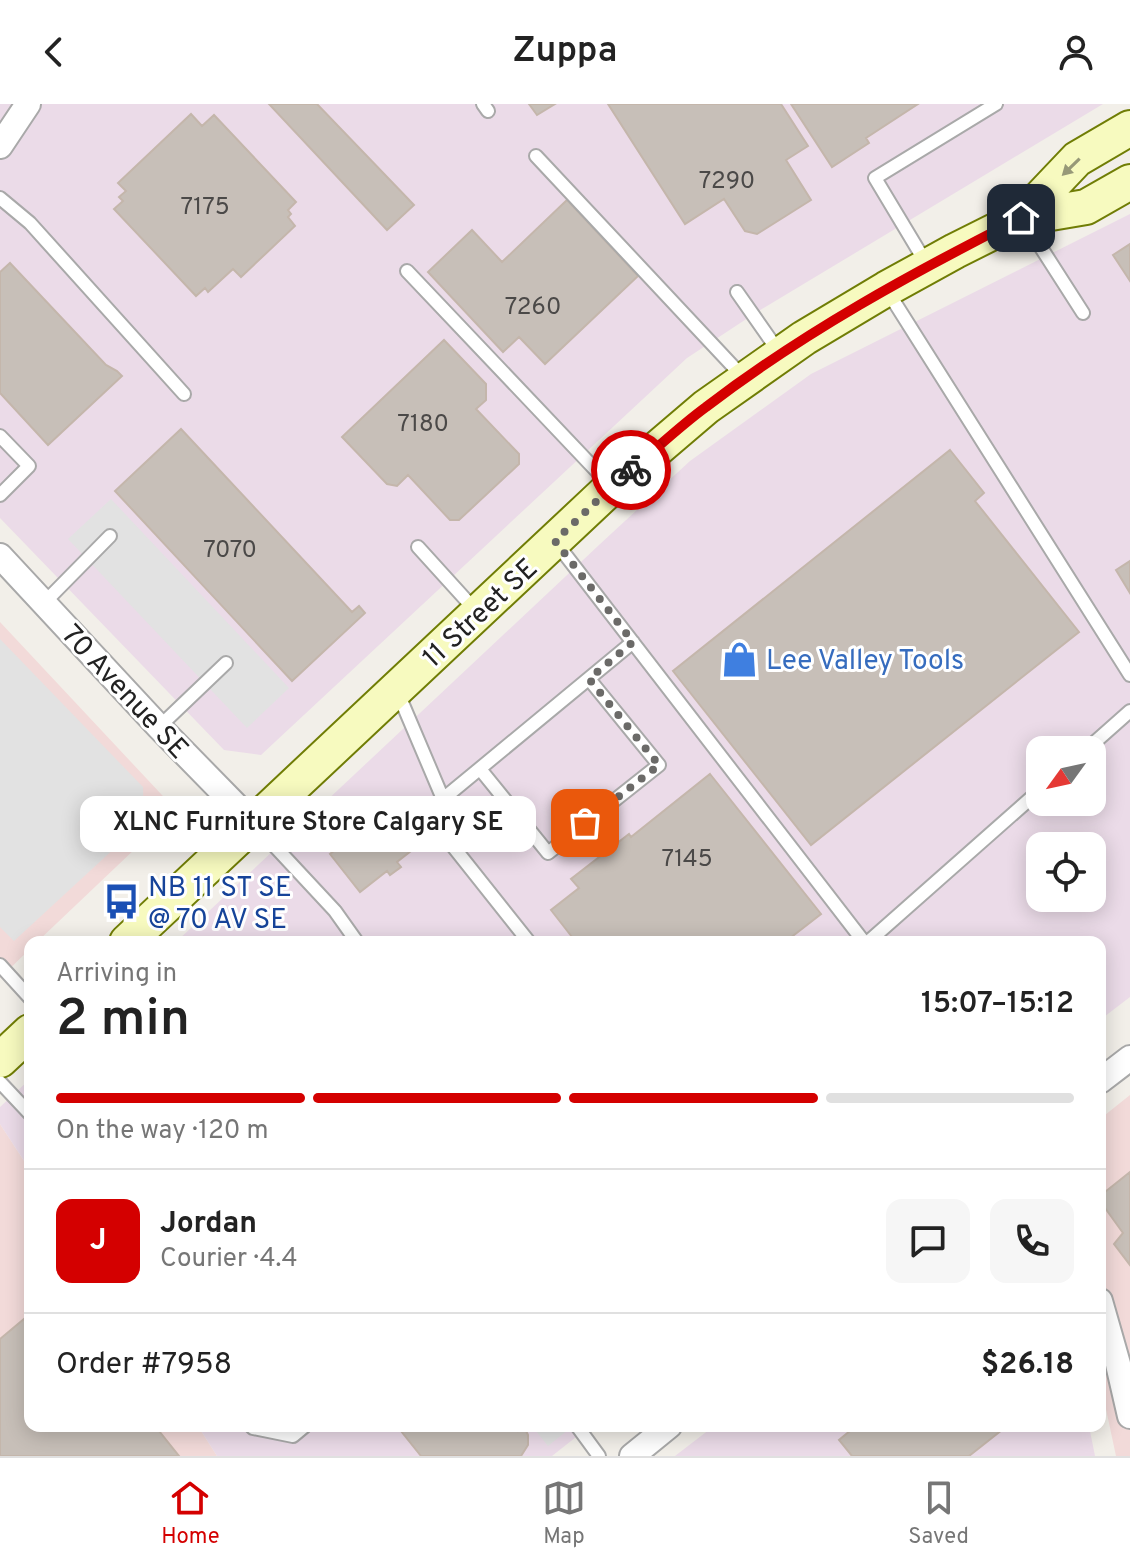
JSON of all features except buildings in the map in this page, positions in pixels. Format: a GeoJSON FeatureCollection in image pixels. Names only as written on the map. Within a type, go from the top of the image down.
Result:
{"type":"FeatureCollection","features":[{"type":"Feature","properties":{"kind":"street"},"geometry":{"type":"LineString","coordinates":[[0,146],[28,104]]}},
{"type":"Feature","properties":{"kind":"street","name":"11 Street SE"},"geometry":{"type":"LineString","coordinates":[[1021,218],[1077,159],[1130,128]]}},
{"type":"Feature","properties":{"kind":"street","name":"11 Street SE"},"geometry":{"type":"LineString","coordinates":[[133,936],[612,487],[706,407],[804,338],[928,266],[1021,218],[1086,207],[1130,182]]}},
{"type":"Feature","properties":{"kind":"street","name":"70 Avenue SE"},"geometry":{"type":"LineString","coordinates":[[0,556],[254,824]]}},
{"type":"Feature","properties":{"kind":"street"},"geometry":{"type":"LineString","coordinates":[[0,1060],[24,1038]]}},
{"type":"Feature","properties":{"kind":"street"},"geometry":{"type":"LineString","coordinates":[[1106,1076],[1130,1058]]}},
{"type":"Feature","properties":{"kind":"street"},"geometry":{"type":"LineString","coordinates":[[1106,1324],[1130,1416]]}},
{"type":"Feature","properties":{"kind":"street"},"geometry":{"type":"LineString","coordinates":[[632,1456],[662,1432]]}},
{"type":"Feature","properties":{"kind":"lane"},"geometry":{"type":"LineString","coordinates":[[928,266],[875,178],[996,104]]}},
{"type":"Feature","properties":{"kind":"lane"},"geometry":{"type":"LineString","coordinates":[[536,156],[745,379]]}},
{"type":"Feature","properties":{"kind":"lane"},"geometry":{"type":"LineString","coordinates":[[0,198],[30,223],[184,394]]}},
{"type":"Feature","properties":{"kind":"lane"},"geometry":{"type":"LineString","coordinates":[[1021,218],[1083,313]]}},
{"type":"Feature","properties":{"kind":"lane"},"geometry":{"type":"LineString","coordinates":[[407,271],[612,487]]}},
{"type":"Feature","properties":{"kind":"lane"},"geometry":{"type":"LineString","coordinates":[[886,289],[1130,675]]}},
{"type":"Feature","properties":{"kind":"lane"},"geometry":{"type":"LineString","coordinates":[[737,292],[780,355]]}},
{"type":"Feature","properties":{"kind":"lane"},"geometry":{"type":"LineString","coordinates":[[0,436],[29,466],[0,495]]}},
{"type":"Feature","properties":{"kind":"lane"},"geometry":{"type":"LineString","coordinates":[[44,603],[110,536]]}},
{"type":"Feature","properties":{"kind":"lane"},"geometry":{"type":"LineString","coordinates":[[555,541],[861,936]]}},
{"type":"Feature","properties":{"kind":"lane"},"geometry":{"type":"LineString","coordinates":[[418,547],[478,613]]}},
{"type":"Feature","properties":{"kind":"lane"},"geometry":{"type":"LineString","coordinates":[[443,799],[633,642]]}},
{"type":"Feature","properties":{"kind":"lane"},"geometry":{"type":"LineString","coordinates":[[159,727],[226,663]]}},
{"type":"Feature","properties":{"kind":"lane"},"geometry":{"type":"LineString","coordinates":[[480,769],[548,853],[659,765],[589,679]]}},
{"type":"Feature","properties":{"kind":"lane"},"geometry":{"type":"LineString","coordinates":[[396,690],[443,799],[440,830],[524,936]]}},
{"type":"Feature","properties":{"kind":"lane"},"geometry":{"type":"LineString","coordinates":[[1102,736],[1130,711]]}},
{"type":"Feature","properties":{"kind":"lane"},"geometry":{"type":"LineString","coordinates":[[873,936],[1026,802]]}},
{"type":"Feature","properties":{"kind":"lane"},"geometry":{"type":"LineString","coordinates":[[254,824],[335,911],[353,936]]}},
{"type":"Feature","properties":{"kind":"lane"},"geometry":{"type":"LineString","coordinates":[[0,965],[24,991]]}},
{"type":"Feature","properties":{"kind":"lane"},"geometry":{"type":"LineString","coordinates":[[0,1082],[24,1108]]}},
{"type":"Feature","properties":{"kind":"lane"},"geometry":{"type":"LineString","coordinates":[[273,1432],[293,1436],[298,1432]]}},
{"type":"Feature","properties":{"kind":"lane"},"geometry":{"type":"LineString","coordinates":[[581,1432],[599,1456]]}},
{"type":"Feature","properties":{"kind":"shaded area"},"geometry":{"type":"Polygon","coordinates":[[[0,104],[1103,104],[757,312],[687,358],[261,755],[224,750],[0,518],[0,104]]]}},
{"type":"Feature","properties":{"kind":"shaded area"},"geometry":{"type":"Polygon","coordinates":[[[1130,214],[1130,997],[1106,1015],[1106,936],[182,936],[690,461],[811,374],[1130,214]]]}},
{"type":"Feature","properties":{"kind":"shaded area"},"geometry":{"type":"Polygon","coordinates":[[[111,499],[289,688],[247,728],[68,539],[111,499]]]}},
{"type":"Feature","properties":{"kind":"shaded area"},"geometry":{"type":"Polygon","coordinates":[[[0,622],[176,810],[43,936],[24,936],[24,955],[0,978],[0,622]]]}},
{"type":"Feature","properties":{"kind":"shaded area"},"geometry":{"type":"Polygon","coordinates":[[[0,639],[143,787],[144,821],[14,941],[0,927],[0,639]]]}},
{"type":"Feature","properties":{"kind":"shaded area"},"geometry":{"type":"Polygon","coordinates":[[[24,1085],[24,1161],[0,1124],[0,1107],[24,1085]]]}},
{"type":"Feature","properties":{"kind":"shaded area"},"geometry":{"type":"Polygon","coordinates":[[[1130,1095],[1130,1456],[1116,1456],[1106,1409],[1106,1114],[1130,1095]]]}},
{"type":"Feature","properties":{"kind":"shaded area"},"geometry":{"type":"Polygon","coordinates":[[[0,1124],[24,1161],[24,1432],[202,1432],[217,1456],[0,1456],[0,1124]]]}},
{"type":"Feature","properties":{"kind":"shaded area"},"geometry":{"type":"Polygon","coordinates":[[[202,1432],[582,1432],[552,1456],[217,1456],[202,1432]]]}},
{"type":"Feature","properties":{"kind":"shaded area"},"geometry":{"type":"Polygon","coordinates":[[[537,1432],[566,1432],[548,1446],[537,1432]]]}},
{"type":"Feature","properties":{"kind":"shaded area"},"geometry":{"type":"Polygon","coordinates":[[[706,1432],[1090,1432],[1095,1456],[675,1456],[706,1432]]]}},
{"type":"Feature","properties":{"kind":"way so far"},"geometry":{"type":"LineString","coordinates":[[585,823],[659,765],[589,679],[633,642],[555,541],[631,470]]}},
{"type":"Feature","properties":{"kind":"place","name":"Lee Valley Tools"},"geometry":{"type":"Point","coordinates":[740,659]}},
{"type":"Feature","properties":{"kind":"place","name":"XLNC Furniture Store Calgary SE"},"geometry":{"type":"Point","coordinates":[585,823]}},
{"type":"Feature","properties":{"kind":"place","name":"NB 11 ST SE @ 70 AV SE"},"geometry":{"type":"Point","coordinates":[122,902]}},
{"type":"Feature","properties":{"kind":"route"},"geometry":{"type":"LineString","coordinates":[[631,470],[706,407],[804,338],[886,289],[1021,218]]}}]}
